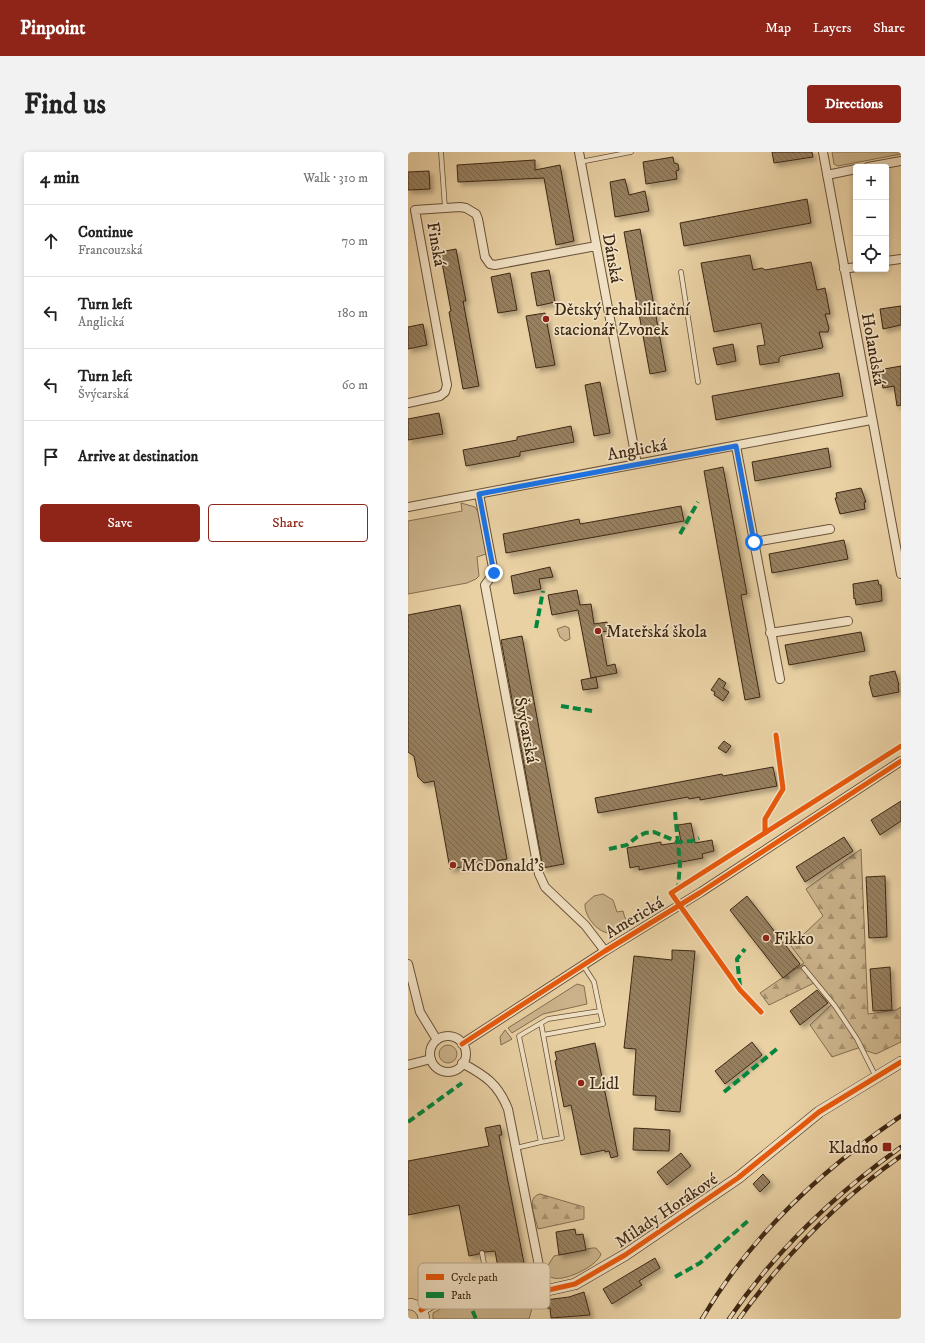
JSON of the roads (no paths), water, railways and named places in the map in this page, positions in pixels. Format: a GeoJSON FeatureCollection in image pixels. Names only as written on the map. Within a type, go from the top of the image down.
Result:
{"type":"FeatureCollection","features":[{"type":"Feature","properties":{"kind":"street","name":"Dánská"},"geometry":{"type":"LineString","coordinates":[[578,152],[637,464]]}},
{"type":"Feature","properties":{"kind":"street","name":"Holandská"},"geometry":{"type":"LineString","coordinates":[[823,152],[871,420],[901,574]]}},
{"type":"Feature","properties":{"kind":"street"},"geometry":{"type":"LineString","coordinates":[[884,164],[901,161]]}},
{"type":"Feature","properties":{"kind":"street"},"geometry":{"type":"LineString","coordinates":[[828,175],[853,170]]}},
{"type":"Feature","properties":{"kind":"street","name":"Finská"},"geometry":{"type":"LineString","coordinates":[[408,403],[440,396],[446,392],[447,384],[412,211],[466,208],[476,214],[485,257],[490,264],[495,265],[596,246]]}},
{"type":"Feature","properties":{"kind":"street"},"geometry":{"type":"LineString","coordinates":[[889,261],[901,259]]}},
{"type":"Feature","properties":{"kind":"street"},"geometry":{"type":"LineString","coordinates":[[844,269],[853,268]]}},
{"type":"Feature","properties":{"kind":"street","name":"Anglická"},"geometry":{"type":"LineString","coordinates":[[408,507],[871,420]]}},
{"type":"Feature","properties":{"kind":"street"},"geometry":{"type":"LineString","coordinates":[[736,446],[770,633],[780,679]]}},
{"type":"Feature","properties":{"kind":"street","name":"Švýcarská"},"geometry":{"type":"LineString","coordinates":[[479,494],[494,573],[485,585],[539,874],[545,887],[585,925],[605,951]]}},
{"type":"Feature","properties":{"kind":"street"},"geometry":{"type":"LineString","coordinates":[[754,542],[830,529]]}},
{"type":"Feature","properties":{"kind":"street"},"geometry":{"type":"LineString","coordinates":[[770,633],[848,621]]}},
{"type":"Feature","properties":{"kind":"street","name":"Americká"},"geometry":{"type":"LineString","coordinates":[[462,1044],[901,761]]}},
{"type":"Feature","properties":{"kind":"street"},"geometry":{"type":"LineString","coordinates":[[408,964],[420,1012],[437,1040]]}},
{"type":"Feature","properties":{"kind":"street"},"geometry":{"type":"LineString","coordinates":[[449,1036],[458,1039],[462,1044],[465,1054],[462,1063],[455,1070],[445,1071],[436,1067],[431,1059],[430,1050],[437,1040],[449,1036]]}},
{"type":"Feature","properties":{"kind":"street"},"geometry":{"type":"LineString","coordinates":[[408,1065],[431,1059]]}},
{"type":"Feature","properties":{"kind":"street","name":"Milady Horákové"},"geometry":{"type":"LineString","coordinates":[[550,1290],[575,1284],[625,1255],[738,1178],[777,1148],[819,1112],[901,1062]]}},
{"type":"Feature","properties":{"kind":"street"},"geometry":{"type":"LineString","coordinates":[[462,1063],[489,1079],[502,1095],[508,1109],[539,1263]]}},
{"type":"Feature","properties":{"kind":"street"},"geometry":{"type":"LineString","coordinates":[[408,1304],[414,1305],[423,1314]]}},
{"type":"Feature","properties":{"kind":"lane"},"geometry":{"type":"LineString","coordinates":[[441,152],[445,209]]}},
{"type":"Feature","properties":{"kind":"lane"},"geometry":{"type":"LineString","coordinates":[[580,162],[631,152]]}},
{"type":"Feature","properties":{"kind":"lane"},"geometry":{"type":"LineString","coordinates":[[681,272],[698,382]]}},
{"type":"Feature","properties":{"kind":"lane"},"geometry":{"type":"LineString","coordinates":[[543,1035],[603,1024],[594,982],[583,965]]}},
{"type":"Feature","properties":{"kind":"lane"},"geometry":{"type":"LineString","coordinates":[[804,968],[835,1006],[857,1039],[876,1077]]}},
{"type":"Feature","properties":{"kind":"lane"},"geometry":{"type":"LineString","coordinates":[[541,1142],[519,1036],[548,1020],[600,1011]]}},
{"type":"Feature","properties":{"kind":"lane"},"geometry":{"type":"LineString","coordinates":[[516,1148],[562,1138],[541,1023]]}},
{"type":"Feature","properties":{"kind":"lane"},"geometry":{"type":"LineString","coordinates":[[482,1253],[484,1263]]}},
{"type":"Feature","properties":{"kind":"railway"},"geometry":{"type":"LineString","coordinates":[[702,1319],[721,1288],[743,1259],[765,1232],[790,1206],[843,1159],[901,1116]]}},
{"type":"Feature","properties":{"kind":"railway"},"geometry":{"type":"LineString","coordinates":[[729,1319],[747,1294],[786,1247],[829,1205],[876,1165],[901,1147]]}},
{"type":"Feature","properties":{"kind":"railway"},"geometry":{"type":"LineString","coordinates":[[739,1319],[775,1273],[813,1230],[855,1191],[901,1156]]}},
{"type":"Feature","properties":{"kind":"place","name":"Dětský rehabilitační stacionář Zvonek"},"geometry":{"type":"Point","coordinates":[546,319]}},
{"type":"Feature","properties":{"kind":"place","name":"Mateřská škola"},"geometry":{"type":"Point","coordinates":[598,631]}},
{"type":"Feature","properties":{"kind":"place","name":"McDonald's"},"geometry":{"type":"Point","coordinates":[453,865]}},
{"type":"Feature","properties":{"kind":"place","name":"Fikko"},"geometry":{"type":"Point","coordinates":[766,938]}},
{"type":"Feature","properties":{"kind":"place","name":"Lidl"},"geometry":{"type":"Point","coordinates":[581,1083]}},
{"type":"Feature","properties":{"kind":"place","name":"Kladno"},"geometry":{"type":"Point","coordinates":[887,1147]}}]}
